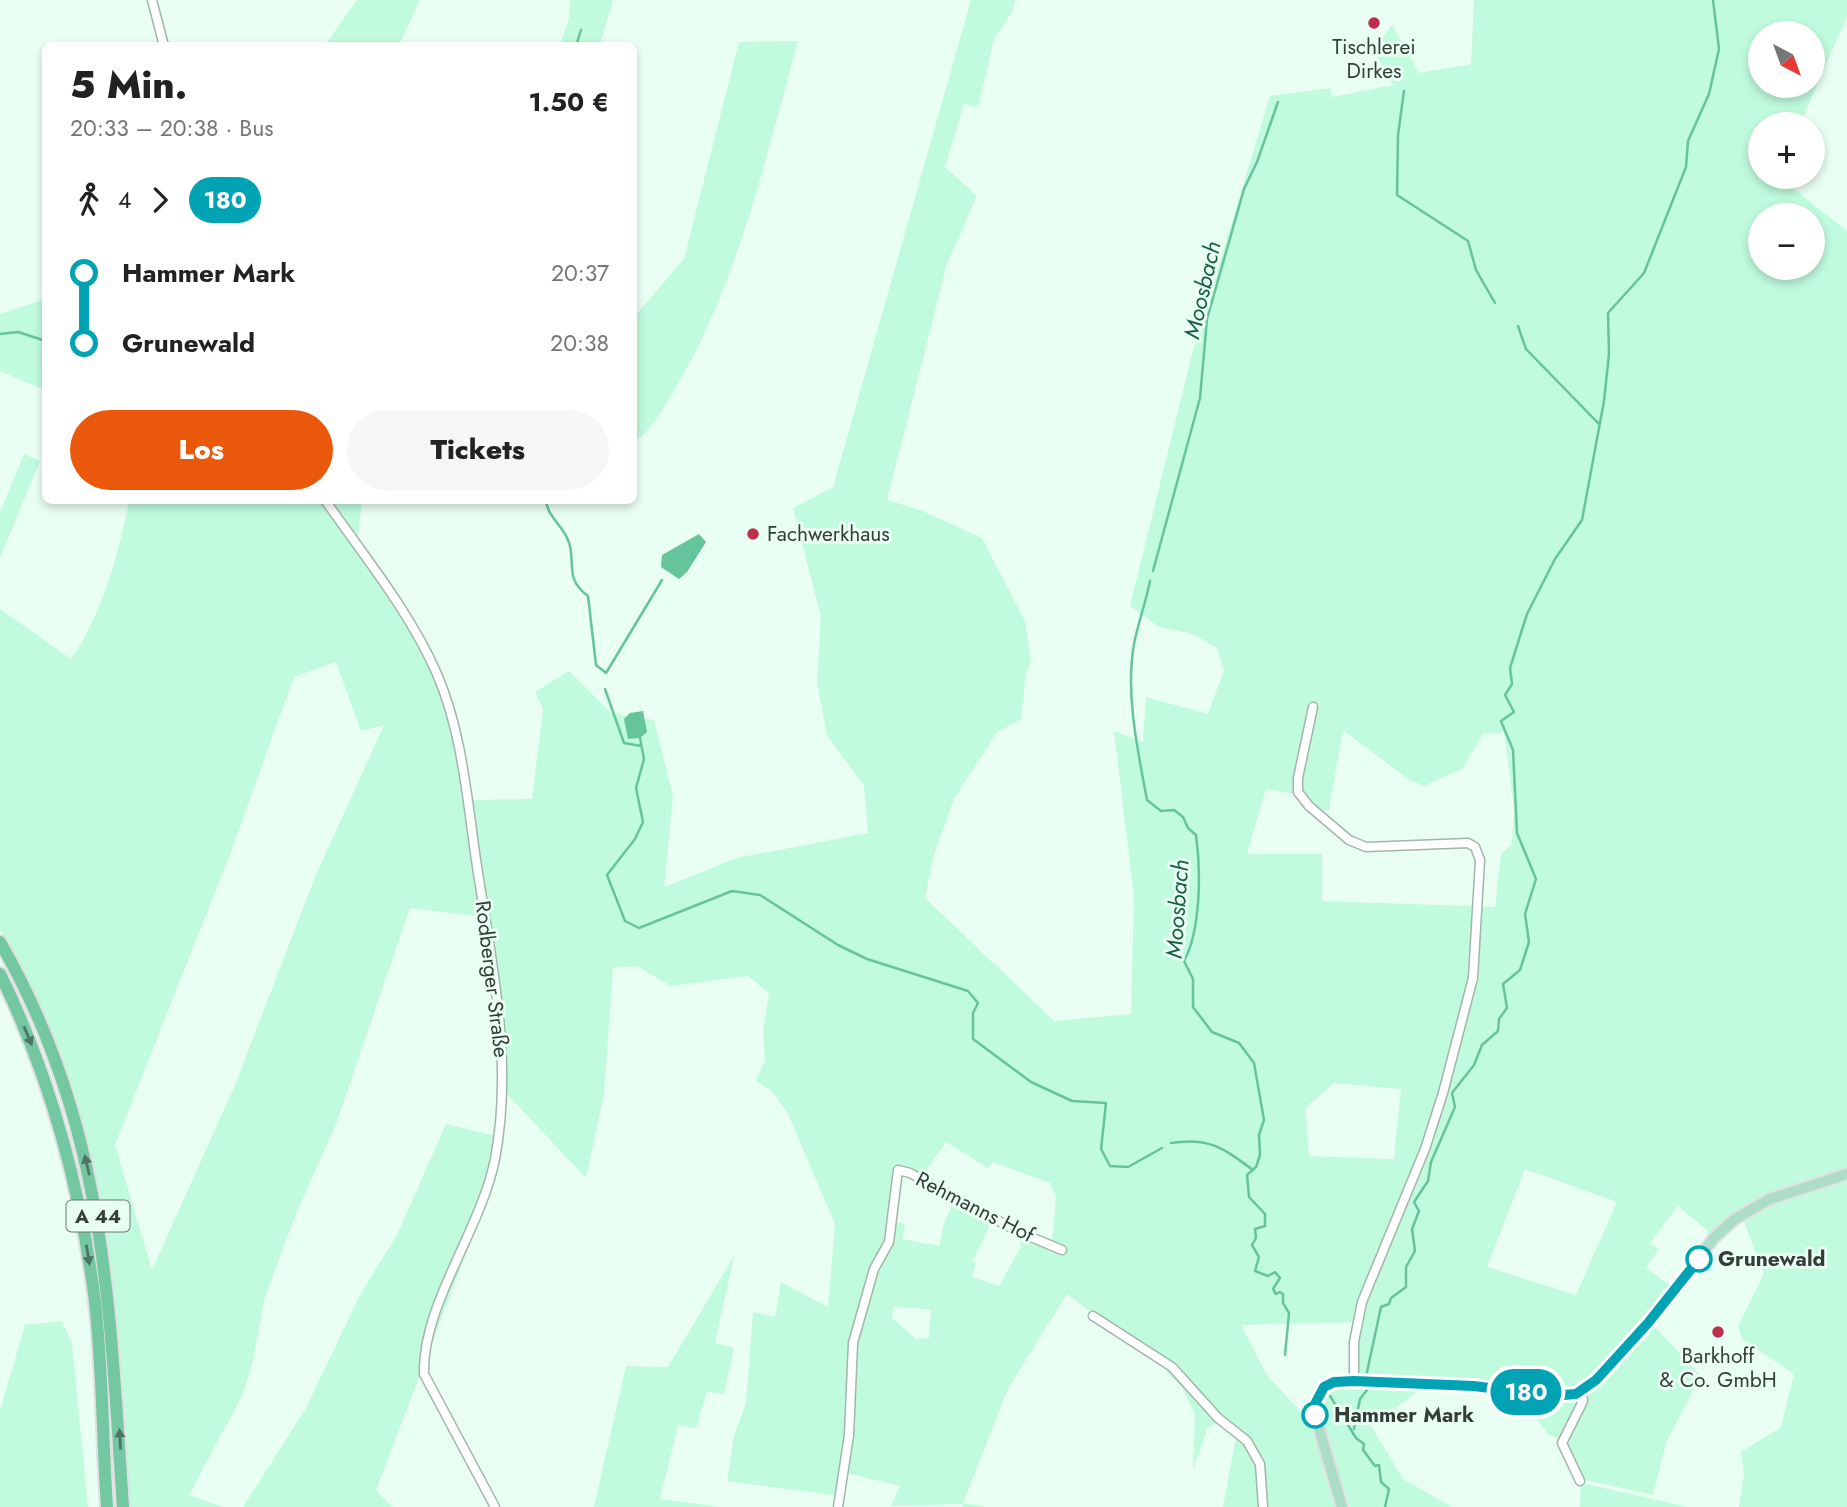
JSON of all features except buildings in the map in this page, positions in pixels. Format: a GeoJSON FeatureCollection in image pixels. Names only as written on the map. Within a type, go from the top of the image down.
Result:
{"type":"FeatureCollection","features":[{"type":"Feature","properties":{"kind":"highway","name":"A 44"},"geometry":{"type":"LineString","coordinates":[[0,942],[54,1057],[89,1172],[110,1295],[123,1507]]}},
{"type":"Feature","properties":{"kind":"highway","name":"A 44"},"geometry":{"type":"LineString","coordinates":[[0,974],[40,1064],[71,1163],[94,1296],[107,1507]]}},
{"type":"Feature","properties":{"kind":"main road"},"geometry":{"type":"LineString","coordinates":[[1342,1507],[1340,1490],[1320,1438],[1315,1409],[1324,1387],[1334,1382],[1354,1381],[1474,1386],[1551,1396],[1581,1392],[1648,1323],[1714,1238],[1735,1219],[1770,1199],[1847,1174]]}},
{"type":"Feature","properties":{"kind":"street"},"geometry":{"type":"LineString","coordinates":[[152,0],[163,42]]}},
{"type":"Feature","properties":{"kind":"street","name":"Rodberger Straße"},"geometry":{"type":"LineString","coordinates":[[328,504],[398,605],[432,662],[452,718],[465,782],[501,1023],[502,1123],[492,1172],[479,1210],[426,1342],[424,1374],[495,1507]]}},
{"type":"Feature","properties":{"kind":"street"},"geometry":{"type":"LineString","coordinates":[[1313,707],[1298,778],[1298,792],[1310,806],[1357,845],[1397,847],[1468,843],[1475,847],[1480,860],[1473,978],[1443,1093],[1424,1149],[1362,1302],[1354,1342],[1354,1381]]}},
{"type":"Feature","properties":{"kind":"street","name":"Rehmanns Hof"},"geometry":{"type":"LineString","coordinates":[[838,1507],[849,1435],[853,1343],[874,1269],[889,1242],[898,1170],[910,1173],[1019,1232],[1062,1250]]}},
{"type":"Feature","properties":{"kind":"street"},"geometry":{"type":"LineString","coordinates":[[1093,1316],[1172,1367],[1218,1418],[1247,1441],[1260,1464],[1263,1507]]}},
{"type":"Feature","properties":{"kind":"street"},"geometry":{"type":"LineString","coordinates":[[1580,1481],[1562,1443],[1583,1401],[1581,1392]]}},
{"type":"Feature","properties":{"kind":"shaded area"},"geometry":{"type":"Polygon","coordinates":[[[357,0],[420,0],[400,42],[327,42],[357,0]]]}},
{"type":"Feature","properties":{"kind":"shaded area"},"geometry":{"type":"Polygon","coordinates":[[[570,0],[613,0],[601,42],[561,42],[569,18],[570,0]]]}},
{"type":"Feature","properties":{"kind":"shaded area","name":"Hammer Mark"},"geometry":{"type":"Polygon","coordinates":[[[971,0],[1015,0],[1012,12],[994,40],[978,107],[964,104],[945,167],[977,196],[947,264],[887,500],[920,510],[982,538],[1025,621],[1031,660],[1026,673],[1021,720],[997,732],[954,799],[934,854],[925,898],[1054,1021],[1131,1014],[1134,897],[1114,731],[1143,742],[1146,697],[1208,714],[1224,670],[1217,648],[1193,634],[1159,627],[1130,606],[1192,354],[1270,96],[1330,88],[1332,97],[1393,85],[1373,49],[1392,25],[1419,73],[1471,64],[1474,0],[1847,0],[1847,17],[1825,67],[1825,21],[1748,21],[1748,98],[1811,98],[1805,112],[1748,112],[1748,189],[1794,189],[1812,203],[1748,203],[1748,280],[1825,280],[1825,214],[1847,231],[1847,1507],[1739,1507],[1744,1474],[1741,1452],[1781,1427],[1794,1374],[1742,1339],[1738,1326],[1764,1274],[1743,1219],[1711,1248],[1652,1324],[1701,1376],[1666,1442],[1653,1495],[1580,1479],[1564,1445],[1591,1390],[1559,1392],[1357,1378],[1359,1322],[1241,1325],[1267,1375],[1310,1422],[1340,1507],[1223,1507],[1236,1437],[1217,1423],[1208,1427],[1193,1471],[1195,1415],[1182,1387],[1167,1373],[1162,1358],[1123,1336],[1067,1294],[1008,1389],[963,1503],[987,1507],[963,1507],[962,1504],[891,1506],[900,1486],[843,1472],[840,1496],[727,1481],[734,1436],[746,1403],[753,1312],[775,1317],[781,1282],[828,1307],[835,1224],[788,1114],[773,1092],[756,1081],[765,1060],[763,1032],[769,993],[748,976],[671,986],[637,966],[613,968],[604,1095],[586,1178],[507,1094],[502,1013],[470,800],[532,799],[543,709],[535,692],[569,671],[611,713],[654,720],[673,796],[664,887],[737,858],[868,833],[864,786],[827,735],[817,682],[821,617],[793,508],[833,487],[971,0]],[[1343,730],[1329,810],[1317,810],[1301,795],[1266,789],[1247,854],[1322,854],[1322,901],[1495,907],[1501,854],[1512,844],[1514,808],[1504,732],[1483,734],[1462,769],[1424,786],[1408,779],[1343,730]],[[1334,1083],[1305,1108],[1309,1156],[1394,1159],[1401,1089],[1334,1083]],[[946,1142],[922,1176],[1019,1230],[1052,1243],[1056,1196],[1050,1183],[993,1162],[988,1168],[946,1142]],[[1525,1169],[1487,1267],[1576,1295],[1617,1202],[1525,1169]],[[904,1173],[897,1177],[895,1222],[905,1224],[902,1239],[939,1246],[944,1223],[955,1200],[904,1173]],[[1678,1206],[1650,1243],[1659,1249],[1646,1268],[1673,1288],[1707,1241],[1708,1231],[1678,1206]],[[993,1219],[972,1262],[976,1263],[972,1277],[999,1286],[1021,1247],[1019,1234],[993,1219]],[[894,1306],[892,1318],[916,1339],[929,1338],[931,1310],[894,1306]]]}},
{"type":"Feature","properties":{"kind":"shaded area"},"geometry":{"type":"Polygon","coordinates":[[[798,41],[746,224],[713,314],[662,410],[650,428],[637,440],[637,314],[684,259],[739,42],[798,41]]]}},
{"type":"Feature","properties":{"kind":"shaded area"},"geometry":{"type":"Polygon","coordinates":[[[42,300],[42,389],[0,371],[0,314],[42,300]]]}},
{"type":"Feature","properties":{"kind":"shaded area"},"geometry":{"type":"Polygon","coordinates":[[[24,454],[40,461],[0,558],[0,512],[24,454]]]}},
{"type":"Feature","properties":{"kind":"shaded area"},"geometry":{"type":"Polygon","coordinates":[[[128,504],[323,504],[422,646],[451,719],[484,917],[410,908],[335,1127],[297,1211],[265,1297],[253,1361],[243,1394],[189,1495],[223,1507],[129,1507],[121,1358],[113,1283],[85,1136],[63,1065],[35,996],[0,930],[0,609],[71,659],[92,623],[114,562],[128,504]],[[336,662],[294,677],[229,857],[115,1145],[152,1270],[235,1085],[315,877],[384,725],[361,731],[336,662]]]}},
{"type":"Feature","properties":{"kind":"shaded area"},"geometry":{"type":"Polygon","coordinates":[[[333,504],[362,504],[357,543],[333,504]]]}},
{"type":"Feature","properties":{"kind":"shaded area"},"geometry":{"type":"Polygon","coordinates":[[[699,534],[706,542],[687,572],[679,579],[661,567],[662,555],[699,534]]]}},
{"type":"Feature","properties":{"kind":"shaded area"},"geometry":{"type":"Polygon","coordinates":[[[643,711],[647,732],[640,738],[628,739],[624,719],[630,713],[643,711]]]}},
{"type":"Feature","properties":{"kind":"shaded area"},"geometry":{"type":"Polygon","coordinates":[[[446,1124],[504,1138],[479,1220],[376,1490],[392,1507],[243,1507],[306,1408],[361,1293],[397,1235],[446,1124]]]}},
{"type":"Feature","properties":{"kind":"shaded area"},"geometry":{"type":"Polygon","coordinates":[[[734,1256],[715,1343],[734,1348],[724,1394],[707,1392],[696,1428],[678,1425],[660,1499],[721,1507],[594,1507],[626,1366],[668,1367],[734,1256]]]}},
{"type":"Feature","properties":{"kind":"shaded area"},"geometry":{"type":"Polygon","coordinates":[[[62,1321],[72,1344],[88,1507],[0,1507],[0,1411],[25,1325],[62,1321]]]}},
{"type":"Feature","properties":{"kind":"shaded area","name":"Hammer Mark"},"geometry":{"type":"Polygon","coordinates":[[[1354,1385],[1422,1388],[1371,1426],[1403,1479],[1452,1507],[1349,1507],[1325,1434],[1322,1406],[1325,1396],[1331,1391],[1354,1385]]]}},
{"type":"Feature","properties":{"kind":"shaded area"},"geometry":{"type":"Polygon","coordinates":[[[1522,1395],[1577,1398],[1579,1402],[1563,1439],[1548,1435],[1522,1395]]]}},
{"type":"Feature","properties":{"kind":"shaded area"},"geometry":{"type":"Polygon","coordinates":[[[1581,1483],[1688,1507],[1580,1507],[1581,1483]]]}},
{"type":"Feature","properties":{"kind":"waterway"},"geometry":{"type":"LineString","coordinates":[[1367,1372],[1381,1307],[1389,1304],[1391,1298],[1406,1287],[1406,1267],[1415,1251],[1412,1229],[1419,1211],[1414,1202],[1428,1181],[1431,1162],[1455,1107],[1452,1093],[1474,1065],[1482,1045],[1498,1031],[1499,1019],[1507,1008],[1503,984],[1520,970],[1529,942],[1525,914],[1536,879],[1517,833],[1513,750],[1501,721],[1514,712],[1505,695],[1512,684],[1510,668],[1527,614],[1555,559],[1582,520],[1604,401],[1609,354],[1608,313],[1644,273],[1686,167],[1688,141],[1709,94],[1719,49],[1713,0]]}},
{"type":"Feature","properties":{"kind":"waterway"},"geometry":{"type":"LineString","coordinates":[[577,42],[581,30]]}},
{"type":"Feature","properties":{"kind":"waterway"},"geometry":{"type":"LineString","coordinates":[[1404,91],[1398,135],[1397,195],[1468,241],[1476,270],[1495,303]]}},
{"type":"Feature","properties":{"kind":"waterway","name":"Moosbach"},"geometry":{"type":"LineString","coordinates":[[1153,571],[1200,398],[1207,319],[1244,189],[1257,162],[1278,102]]}},
{"type":"Feature","properties":{"kind":"waterway"},"geometry":{"type":"LineString","coordinates":[[1518,326],[1526,349],[1599,424]]}},
{"type":"Feature","properties":{"kind":"waterway"},"geometry":{"type":"LineString","coordinates":[[0,334],[18,332],[42,340]]}},
{"type":"Feature","properties":{"kind":"waterway"},"geometry":{"type":"LineString","coordinates":[[547,504],[568,540],[576,583],[588,596],[596,665],[606,673],[662,580]]}},
{"type":"Feature","properties":{"kind":"waterway","name":"Moosbach"},"geometry":{"type":"LineString","coordinates":[[1150,581],[1132,663],[1132,702],[1140,762],[1147,800],[1161,811],[1174,810],[1183,817],[1188,828],[1196,835],[1199,865],[1197,917],[1184,961],[1193,979],[1193,1007],[1212,1032],[1239,1043],[1254,1063],[1264,1120],[1259,1135],[1260,1155],[1256,1167],[1247,1175],[1249,1197],[1265,1214],[1265,1226],[1255,1229],[1256,1238],[1252,1245],[1259,1257],[1255,1271],[1268,1276],[1275,1272],[1280,1278],[1273,1289],[1276,1294],[1283,1294],[1283,1303],[1289,1313],[1285,1355]]}},
{"type":"Feature","properties":{"kind":"waterway"},"geometry":{"type":"LineString","coordinates":[[605,689],[624,743],[641,746]]}},
{"type":"Feature","properties":{"kind":"waterway"},"geometry":{"type":"LineString","coordinates":[[640,738],[644,759],[636,788],[643,822],[635,839],[607,875],[625,921],[639,928],[732,891],[760,895],[838,945],[867,959],[968,991],[978,1003],[973,1013],[973,1039],[1031,1082],[1072,1101],[1106,1103],[1101,1149],[1110,1166],[1128,1167],[1162,1148]]}},
{"type":"Feature","properties":{"kind":"waterway"},"geometry":{"type":"LineString","coordinates":[[1171,1143],[1206,1143],[1233,1156],[1253,1170]]}},
{"type":"Feature","properties":{"kind":"waterway"},"geometry":{"type":"LineString","coordinates":[[1354,1429],[1360,1399],[1367,1390]]}},
{"type":"Feature","properties":{"kind":"waterway","name":"Moosbach"},"geometry":{"type":"LineString","coordinates":[[1330,1396],[1356,1438],[1364,1444],[1363,1450],[1375,1466],[1379,1465],[1381,1482],[1389,1489],[1385,1507]]}},
{"type":"Feature","properties":{"kind":"bus line","name":"180"},"geometry":{"type":"LineString","coordinates":[[1315,1415],[1318,1395],[1324,1387],[1334,1382],[1474,1386],[1551,1396],[1576,1394],[1588,1388],[1648,1323],[1699,1259]]}},
{"type":"Feature","properties":{"kind":"place","name":"Tischlerei Dirkes"},"geometry":{"type":"Point","coordinates":[1374,23]}},
{"type":"Feature","properties":{"kind":"place","name":"Fachwerkhaus"},"geometry":{"type":"Point","coordinates":[753,534]}},
{"type":"Feature","properties":{"kind":"place","name":"Grunewald"},"geometry":{"type":"Point","coordinates":[1699,1259]}},
{"type":"Feature","properties":{"kind":"place","name":"Barkhoff & Co. GmbH"},"geometry":{"type":"Point","coordinates":[1718,1332]}},
{"type":"Feature","properties":{"kind":"place","name":"Hammer Mark"},"geometry":{"type":"Point","coordinates":[1315,1415]}}]}
